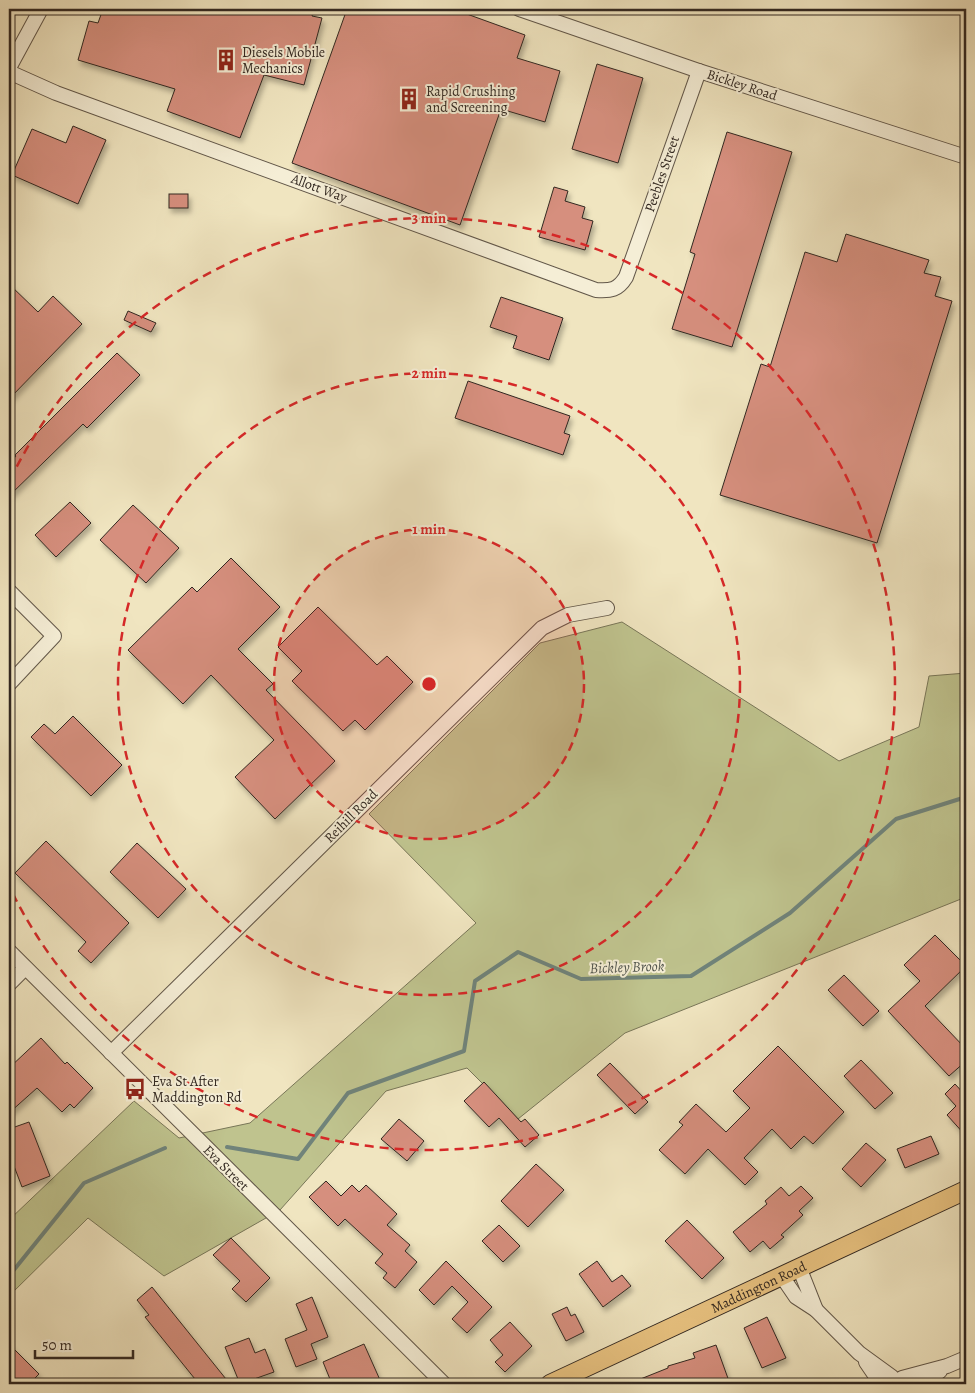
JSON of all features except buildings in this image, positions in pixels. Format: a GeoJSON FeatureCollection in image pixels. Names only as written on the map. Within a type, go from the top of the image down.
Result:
{"type":"FeatureCollection","features":[{"type":"Feature","properties":{"kind":"main road","name":"Maddington Road"},"geometry":{"type":"LineString","coordinates":[[550,1384],[966,1190]]}},
{"type":"Feature","properties":{"kind":"street"},"geometry":{"type":"LineString","coordinates":[[9,70],[41,9]]}},
{"type":"Feature","properties":{"kind":"street","name":"Bickley Road"},"geometry":{"type":"LineString","coordinates":[[519,9],[699,71],[966,157]]}},
{"type":"Feature","properties":{"kind":"street","name":"Allott Way"},"geometry":{"type":"LineString","coordinates":[[9,70],[84,103],[596,290],[611,291],[620,286],[626,278]]}},
{"type":"Feature","properties":{"kind":"street","name":"Peebles Street"},"geometry":{"type":"LineString","coordinates":[[626,278],[699,71]]}},
{"type":"Feature","properties":{"kind":"street"},"geometry":{"type":"LineString","coordinates":[[9,591],[54,636],[9,684]]}},
{"type":"Feature","properties":{"kind":"street","name":"Reihill Road"},"geometry":{"type":"LineString","coordinates":[[111,1052],[542,628],[568,615],[608,608]]}},
{"type":"Feature","properties":{"kind":"street","name":"Eva Street"},"geometry":{"type":"LineString","coordinates":[[9,951],[444,1384]]}},
{"type":"Feature","properties":{"kind":"street"},"geometry":{"type":"LineString","coordinates":[[9,984],[26,968]]}},
{"type":"Feature","properties":{"kind":"street"},"geometry":{"type":"LineString","coordinates":[[798,1267],[816,1310]]}},
{"type":"Feature","properties":{"kind":"street"},"geometry":{"type":"LineString","coordinates":[[781,1275],[796,1297],[816,1310],[859,1353],[893,1381],[947,1366],[966,1358]]}},
{"type":"Feature","properties":{"kind":"street"},"geometry":{"type":"LineString","coordinates":[[922,1384],[947,1366]]}},
{"type":"Feature","properties":{"kind":"green space"},"geometry":{"type":"Polygon","coordinates":[[[622,622],[839,761],[919,727],[929,676],[966,673],[966,897],[625,1033],[518,1119],[467,1068],[386,1091],[280,1210],[164,1276],[88,1218],[9,1296],[9,1220],[134,1101],[179,1138],[250,1123],[476,923],[369,814],[540,643],[622,622]]]}},
{"type":"Feature","properties":{"kind":"waterway","name":"Bickley Brook"},"geometry":{"type":"LineString","coordinates":[[227,1147],[298,1159],[348,1093],[464,1051],[475,981],[518,952],[581,979],[691,976],[790,913],[896,819],[966,797]]}},
{"type":"Feature","properties":{"kind":"waterway","name":"Bickley Brook"},"geometry":{"type":"LineString","coordinates":[[9,1276],[84,1183],[165,1148]]}},
{"type":"Feature","properties":{"kind":"place","name":"Diesels Mobile Mechanics"},"geometry":{"type":"Point","coordinates":[226,60]}},
{"type":"Feature","properties":{"kind":"place","name":"Rapid Crushing and Screening"},"geometry":{"type":"Point","coordinates":[409,99]}},
{"type":"Feature","properties":{"kind":"place","name":"Eva St After Maddington Rd"},"geometry":{"type":"Point","coordinates":[135,1089]}}]}
